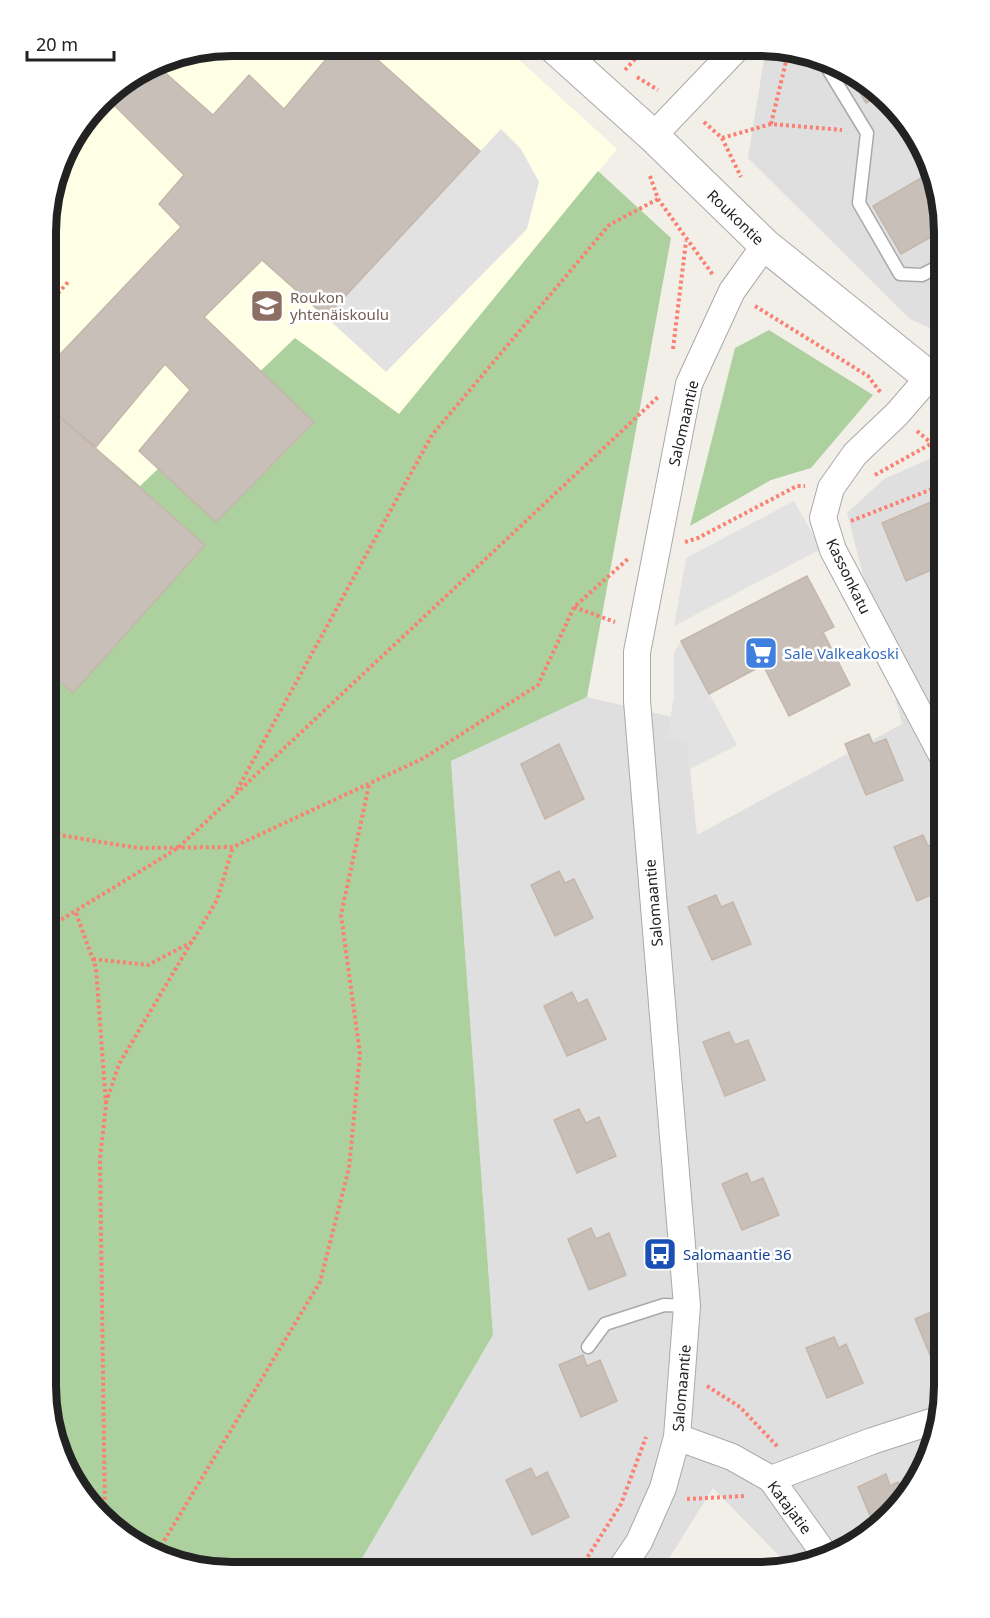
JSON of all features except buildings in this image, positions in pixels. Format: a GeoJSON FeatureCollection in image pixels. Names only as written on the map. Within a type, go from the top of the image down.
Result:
{"type":"FeatureCollection","features":[{"type":"Feature","properties":{"kind":"street","name":"Roukontie"},"geometry":{"type":"LineString","coordinates":[[545,55],[653,136],[765,245],[934,376]]}},
{"type":"Feature","properties":{"kind":"street"},"geometry":{"type":"LineString","coordinates":[[653,136],[730,55]]}},
{"type":"Feature","properties":{"kind":"street","name":"Salomaantie"},"geometry":{"type":"LineString","coordinates":[[625,1562],[639,1542],[663,1488],[677,1437],[687,1306],[637,701],[637,652],[690,384],[732,291],[765,245]]}},
{"type":"Feature","properties":{"kind":"street","name":"Kassonkatu"},"geometry":{"type":"LineString","coordinates":[[934,381],[855,454],[831,488],[823,518],[833,550],[934,739]]}},
{"type":"Feature","properties":{"kind":"street"},"geometry":{"type":"LineString","coordinates":[[768,1477],[931,1422]]}},
{"type":"Feature","properties":{"kind":"street","name":"Katajatie"},"geometry":{"type":"LineString","coordinates":[[677,1437],[732,1457],[768,1477],[822,1551]]}},
{"type":"Feature","properties":{"kind":"lane"},"geometry":{"type":"LineString","coordinates":[[829,70],[867,133],[859,203],[900,274],[922,275],[934,269]]}},
{"type":"Feature","properties":{"kind":"lane"},"geometry":{"type":"LineString","coordinates":[[588,1347],[605,1324],[664,1305],[687,1306]]}},
{"type":"Feature","properties":{"kind":"path"},"geometry":{"type":"LineString","coordinates":[[771,124],[787,58]]}},
{"type":"Feature","properties":{"kind":"path"},"geometry":{"type":"LineString","coordinates":[[625,70],[683,105],[722,138],[746,185]]}},
{"type":"Feature","properties":{"kind":"path"},"geometry":{"type":"LineString","coordinates":[[722,138],[771,124],[867,133]]}},
{"type":"Feature","properties":{"kind":"path"},"geometry":{"type":"LineString","coordinates":[[648,172],[658,200],[706,270],[732,291],[868,376],[897,414],[930,442]]}},
{"type":"Feature","properties":{"kind":"path"},"geometry":{"type":"LineString","coordinates":[[236,794],[432,435],[609,225],[658,200]]}},
{"type":"Feature","properties":{"kind":"path"},"geometry":{"type":"LineString","coordinates":[[56,296],[69,281]]}},
{"type":"Feature","properties":{"kind":"path"},"geometry":{"type":"LineString","coordinates":[[56,924],[178,848],[667,388],[690,384]]}},
{"type":"Feature","properties":{"kind":"path"},"geometry":{"type":"LineString","coordinates":[[56,832],[65,836],[138,848],[234,848],[424,758],[538,685],[574,607],[625,559],[698,538],[797,486],[853,489],[934,440]]}},
{"type":"Feature","properties":{"kind":"path"},"geometry":{"type":"LineString","coordinates":[[827,531],[934,488]]}},
{"type":"Feature","properties":{"kind":"path"},"geometry":{"type":"LineString","coordinates":[[574,607],[615,622]]}},
{"type":"Feature","properties":{"kind":"path"},"geometry":{"type":"LineString","coordinates":[[160,1547],[320,1282],[350,1157],[360,1054],[341,915],[369,784]]}},
{"type":"Feature","properties":{"kind":"path"},"geometry":{"type":"LineString","coordinates":[[106,1105],[119,1064],[217,900],[234,848]]}},
{"type":"Feature","properties":{"kind":"path"},"geometry":{"type":"LineString","coordinates":[[76,913],[96,968],[106,1105],[100,1159],[105,1509]]}},
{"type":"Feature","properties":{"kind":"path"},"geometry":{"type":"LineString","coordinates":[[93,959],[148,964],[192,942]]}},
{"type":"Feature","properties":{"kind":"path"},"geometry":{"type":"LineString","coordinates":[[632,1475],[690,1501],[755,1495],[768,1477],[778,1447],[740,1407],[713,1388],[682,1379]]}},
{"type":"Feature","properties":{"kind":"shaded area","name":"Roukon yhtenäiskoulu"},"geometry":{"type":"Polygon","coordinates":[[[231,55],[514,55],[617,149],[399,415],[165,511],[123,470],[56,413],[57,208],[69,164],[85,134],[115,99],[143,79],[164,69],[197,59],[231,55]]]}},
{"type":"Feature","properties":{"kind":"shaded area"},"geometry":{"type":"Polygon","coordinates":[[[765,55],[804,61],[826,69],[847,79],[883,107],[911,143],[929,186],[934,220],[934,330],[910,319],[748,158],[765,55]]]}},
{"type":"Feature","properties":{"kind":"shaded area"},"geometry":{"type":"Polygon","coordinates":[[[501,129],[521,149],[539,182],[527,229],[386,372],[326,317],[501,129]]]}},
{"type":"Feature","properties":{"kind":"shaded area"},"geometry":{"type":"Polygon","coordinates":[[[934,457],[934,1398],[925,1443],[916,1464],[891,1503],[866,1526],[826,1549],[793,1559],[783,1560],[713,1488],[667,1562],[360,1562],[493,1335],[451,761],[587,697],[685,720],[697,835],[902,724],[847,513],[884,479],[934,457]]]}},
{"type":"Feature","properties":{"kind":"shaded area"},"geometry":{"type":"Polygon","coordinates":[[[794,501],[821,549],[674,626],[686,558],[794,501]]]}},
{"type":"Feature","properties":{"kind":"shaded area"},"geometry":{"type":"Polygon","coordinates":[[[681,641],[737,745],[690,769],[687,742],[667,738],[674,696],[674,653],[681,641]]]}},
{"type":"Feature","properties":{"kind":"green space"},"geometry":{"type":"Polygon","coordinates":[[[598,171],[671,238],[587,697],[451,761],[493,1335],[360,1562],[208,1561],[186,1557],[143,1539],[107,1511],[79,1475],[65,1443],[57,1410],[56,414],[140,486],[295,338],[399,414],[598,171]]]}},
{"type":"Feature","properties":{"kind":"green space"},"geometry":{"type":"Polygon","coordinates":[[[769,330],[873,395],[811,468],[771,480],[690,526],[735,348],[769,330]]]}},
{"type":"Feature","properties":{"kind":"place","name":"Roukon yhtenäiskoulu"},"geometry":{"type":"Point","coordinates":[267,306]}},
{"type":"Feature","properties":{"kind":"place","name":"Sale Valkeakoski"},"geometry":{"type":"Point","coordinates":[761,653]}},
{"type":"Feature","properties":{"kind":"place","name":"Salomaantie 36"},"geometry":{"type":"Point","coordinates":[660,1254]}}]}
